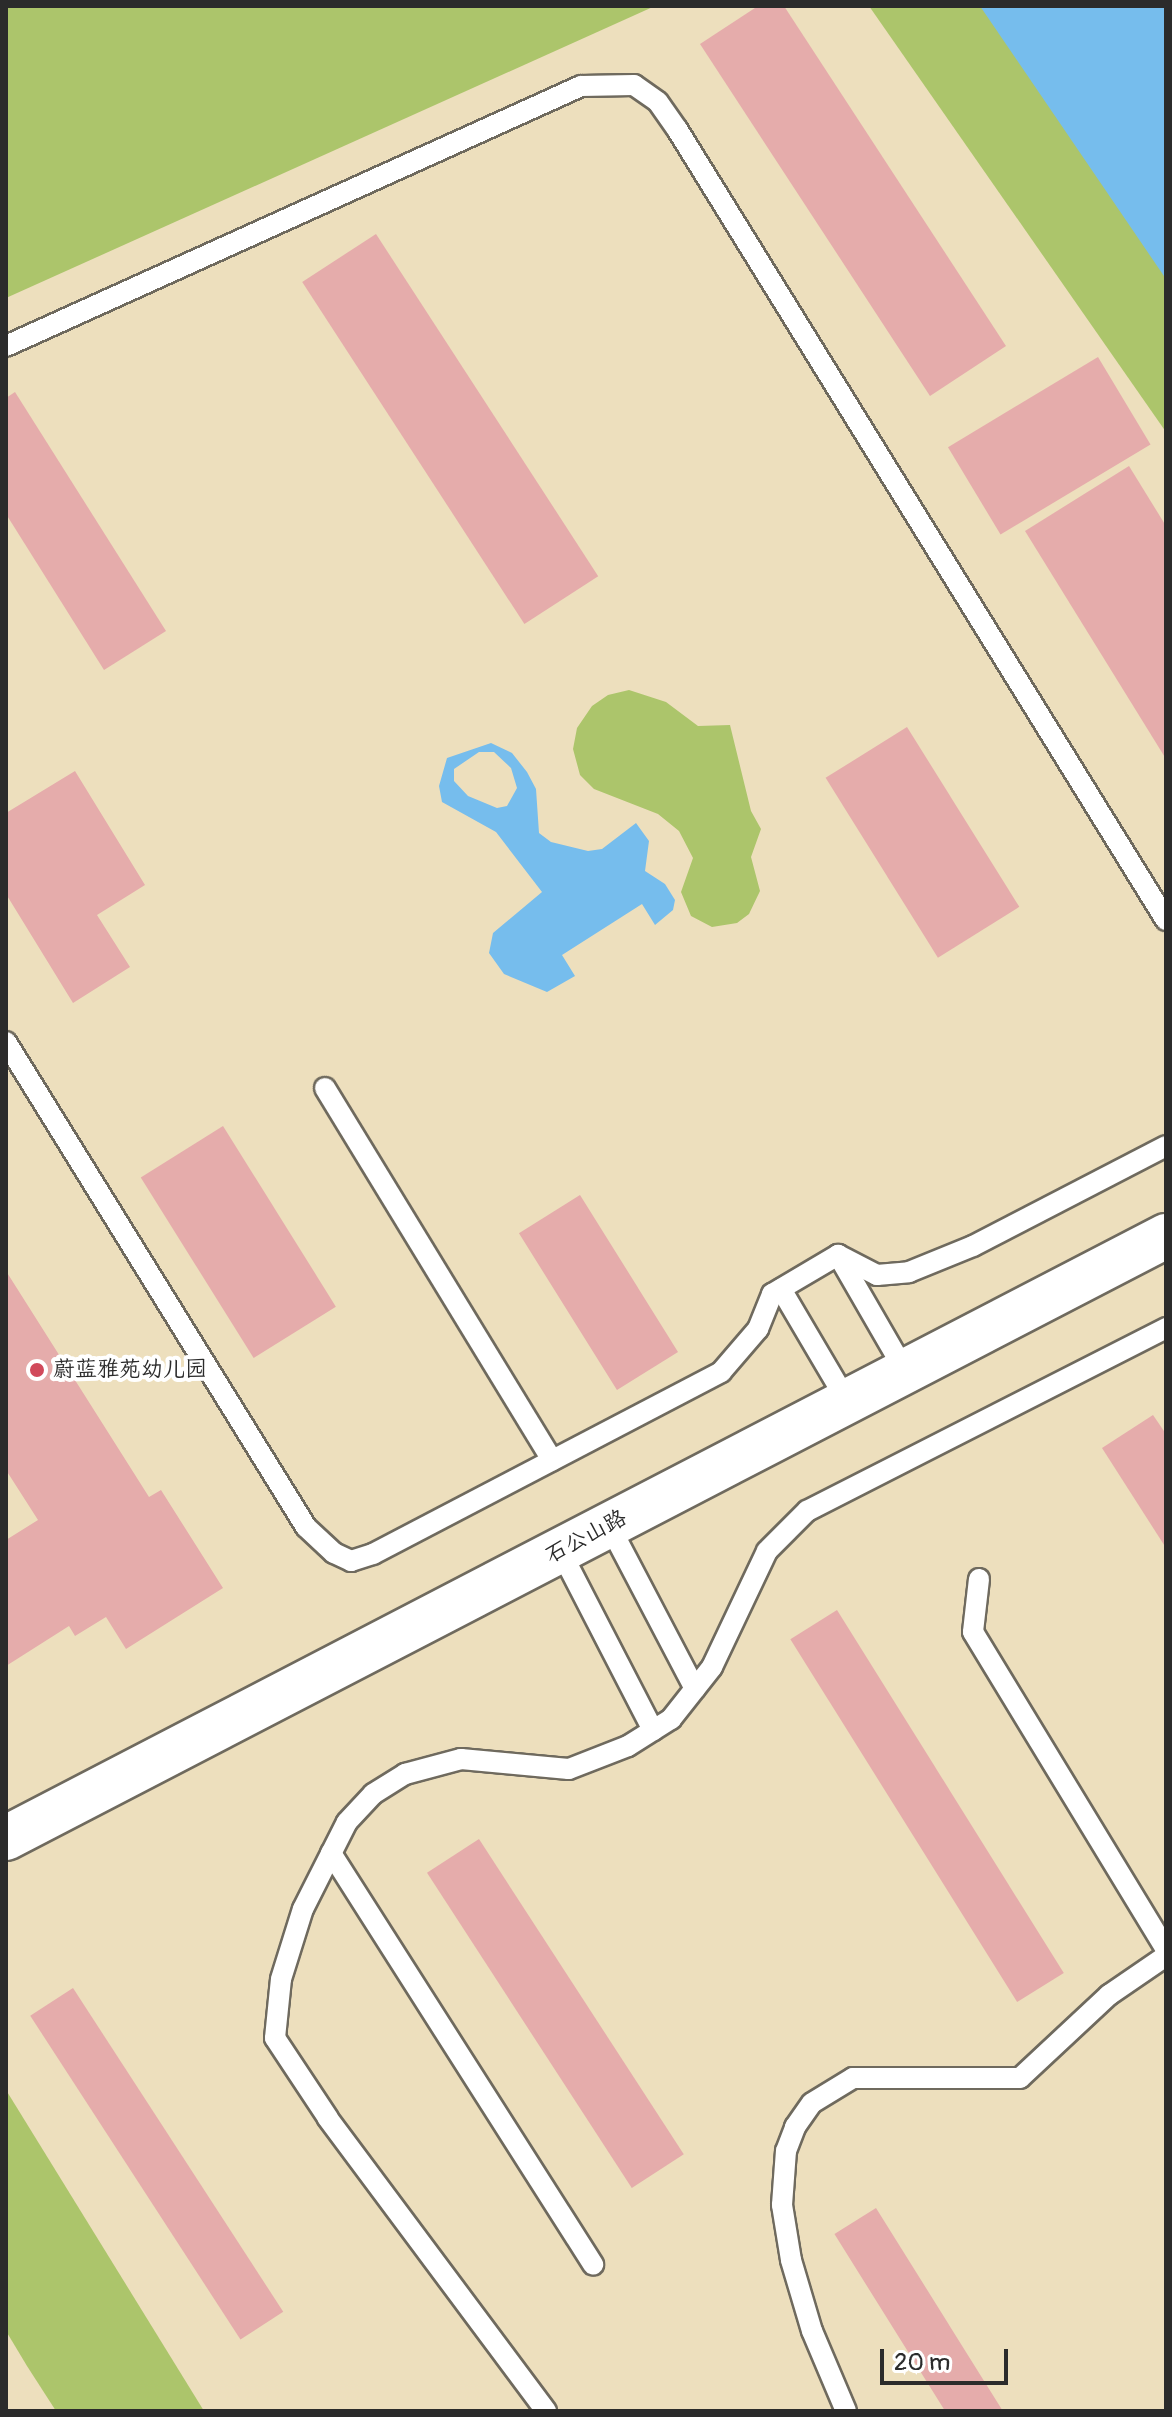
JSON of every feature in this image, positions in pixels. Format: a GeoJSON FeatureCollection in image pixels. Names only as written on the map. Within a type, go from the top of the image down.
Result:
{"type":"FeatureCollection","features":[{"type":"Feature","properties":{"kind":"street","name":"石公山路"},"geometry":{"type":"LineString","coordinates":[[6,1838],[1166,1236]]}},
{"type":"Feature","properties":{"kind":"lane"},"geometry":{"type":"LineString","coordinates":[[6,346],[581,86],[634,85],[658,102],[677,129],[1166,920]]}},
{"type":"Feature","properties":{"kind":"lane"},"geometry":{"type":"LineString","coordinates":[[6,1042],[306,1527],[334,1553],[351,1561],[373,1554],[721,1372],[742,1352],[772,1294],[838,1255]]}},
{"type":"Feature","properties":{"kind":"lane"},"geometry":{"type":"LineString","coordinates":[[325,1088],[552,1460]]}},
{"type":"Feature","properties":{"kind":"lane"},"geometry":{"type":"LineString","coordinates":[[838,1255],[877,1275],[909,1272],[973,1246],[1166,1146]]}},
{"type":"Feature","properties":{"kind":"lane"},"geometry":{"type":"LineString","coordinates":[[838,1255],[905,1371]]}},
{"type":"Feature","properties":{"kind":"lane"},"geometry":{"type":"LineString","coordinates":[[781,1289],[847,1401]]}},
{"type":"Feature","properties":{"kind":"lane"},"geometry":{"type":"LineString","coordinates":[[546,2411],[328,2118],[275,2038],[285,1965],[303,1909],[347,1822],[373,1794],[405,1774],[461,1759],[569,1769],[653,1730],[671,1719],[695,1689],[739,1620],[767,1551],[807,1511],[1166,1328]]}},
{"type":"Feature","properties":{"kind":"lane"},"geometry":{"type":"LineString","coordinates":[[609,1525],[695,1689]]}},
{"type":"Feature","properties":{"kind":"lane"},"geometry":{"type":"LineString","coordinates":[[560,1550],[653,1730]]}},
{"type":"Feature","properties":{"kind":"lane"},"geometry":{"type":"LineString","coordinates":[[979,1579],[973,1632],[1166,1950]]}},
{"type":"Feature","properties":{"kind":"lane"},"geometry":{"type":"LineString","coordinates":[[331,1853],[593,2265]]}},
{"type":"Feature","properties":{"kind":"lane"},"geometry":{"type":"LineString","coordinates":[[846,2411],[808,2317],[791,2260],[782,2205],[786,2151],[803,2115],[831,2087],[853,2078],[1020,2078],[1109,1995],[1166,1956]]}},
{"type":"Feature","properties":{"kind":"green space"},"geometry":{"type":"Polygon","coordinates":[[[6,6],[655,6],[6,298],[6,6]]]}},
{"type":"Feature","properties":{"kind":"green space"},"geometry":{"type":"Polygon","coordinates":[[[869,6],[989,6],[1166,257],[1166,432],[869,6]]]}},
{"type":"Feature","properties":{"kind":"green space"},"geometry":{"type":"Polygon","coordinates":[[[629,690],[666,702],[698,726],[730,725],[751,811],[761,829],[751,857],[760,891],[749,914],[737,923],[712,927],[691,916],[681,892],[693,858],[679,831],[658,814],[594,789],[580,775],[573,749],[577,728],[592,706],[608,695],[629,690]]]}},
{"type":"Feature","properties":{"kind":"green space"},"geometry":{"type":"Polygon","coordinates":[[[6,2090],[204,2411],[56,2411],[27,2366],[6,2331],[6,2090]]]}},
{"type":"Feature","properties":{"kind":"water"},"geometry":{"type":"Polygon","coordinates":[[[980,6],[1166,6],[1166,279],[980,6]]]}},
{"type":"Feature","properties":{"kind":"water"},"geometry":{"type":"Polygon","coordinates":[[[491,743],[512,753],[536,789],[539,833],[551,842],[588,851],[602,849],[636,823],[649,841],[645,871],[665,884],[675,900],[673,910],[655,925],[642,904],[562,955],[575,976],[547,992],[504,974],[489,953],[493,933],[542,892],[496,832],[442,802],[439,786],[447,758],[491,743]],[[479,752],[454,769],[454,781],[468,796],[497,808],[507,806],[517,788],[511,768],[494,752],[479,752]]]}},
{"type":"Feature","properties":{"kind":"building"},"geometry":{"type":"Polygon","coordinates":[[[758,6],[784,6],[1006,346],[930,396],[700,44],[758,6]]]}},
{"type":"Feature","properties":{"kind":"building"},"geometry":{"type":"Polygon","coordinates":[[[376,234],[598,576],[524,624],[302,282],[376,234]]]}},
{"type":"Feature","properties":{"kind":"building"},"geometry":{"type":"Polygon","coordinates":[[[1098,357],[1151,444],[1001,535],[948,447],[1098,357]]]}},
{"type":"Feature","properties":{"kind":"building"},"geometry":{"type":"Polygon","coordinates":[[[15,392],[166,631],[104,670],[6,514],[6,398],[15,392]]]}},
{"type":"Feature","properties":{"kind":"building"},"geometry":{"type":"Polygon","coordinates":[[[1129,466],[1166,526],[1166,759],[1025,531],[1129,466]]]}},
{"type":"Feature","properties":{"kind":"building"},"geometry":{"type":"Polygon","coordinates":[[[907,727],[1019,907],[938,958],[826,778],[907,727]]]}},
{"type":"Feature","properties":{"kind":"building"},"geometry":{"type":"Polygon","coordinates":[[[75,771],[145,885],[97,915],[130,967],[73,1003],[6,894],[6,813],[75,771]]]}},
{"type":"Feature","properties":{"kind":"building"},"geometry":{"type":"Polygon","coordinates":[[[223,1126],[336,1307],[254,1358],[141,1177],[223,1126]]]}},
{"type":"Feature","properties":{"kind":"building"},"geometry":{"type":"Polygon","coordinates":[[[580,1195],[678,1352],[617,1390],[519,1233],[580,1195]]]}},
{"type":"Feature","properties":{"kind":"building","name":"蔚蓝雅苑幼儿园"},"geometry":{"type":"Polygon","coordinates":[[[6,1271],[149,1497],[161,1490],[223,1588],[126,1649],[106,1617],[75,1636],[69,1626],[6,1666],[6,1540],[38,1520],[6,1470],[6,1271]]]}},
{"type":"Feature","properties":{"kind":"building"},"geometry":{"type":"Polygon","coordinates":[[[1153,1415],[1166,1434],[1166,1548],[1102,1448],[1153,1415]]]}},
{"type":"Feature","properties":{"kind":"building"},"geometry":{"type":"Polygon","coordinates":[[[837,1610],[1064,1973],[1017,2002],[790,1639],[837,1610]]]}},
{"type":"Feature","properties":{"kind":"building"},"geometry":{"type":"Polygon","coordinates":[[[479,1839],[684,2154],[632,2188],[427,1873],[479,1839]]]}},
{"type":"Feature","properties":{"kind":"building"},"geometry":{"type":"Polygon","coordinates":[[[73,1988],[283,2312],[240,2340],[30,2016],[73,1988]]]}},
{"type":"Feature","properties":{"kind":"building"},"geometry":{"type":"Polygon","coordinates":[[[876,2208],[1003,2411],[945,2411],[834,2234],[876,2208]]]}},
{"type":"Feature","properties":{"kind":"place","name":"蔚蓝雅苑幼儿园"},"geometry":{"type":"Point","coordinates":[37,1370]}}]}
